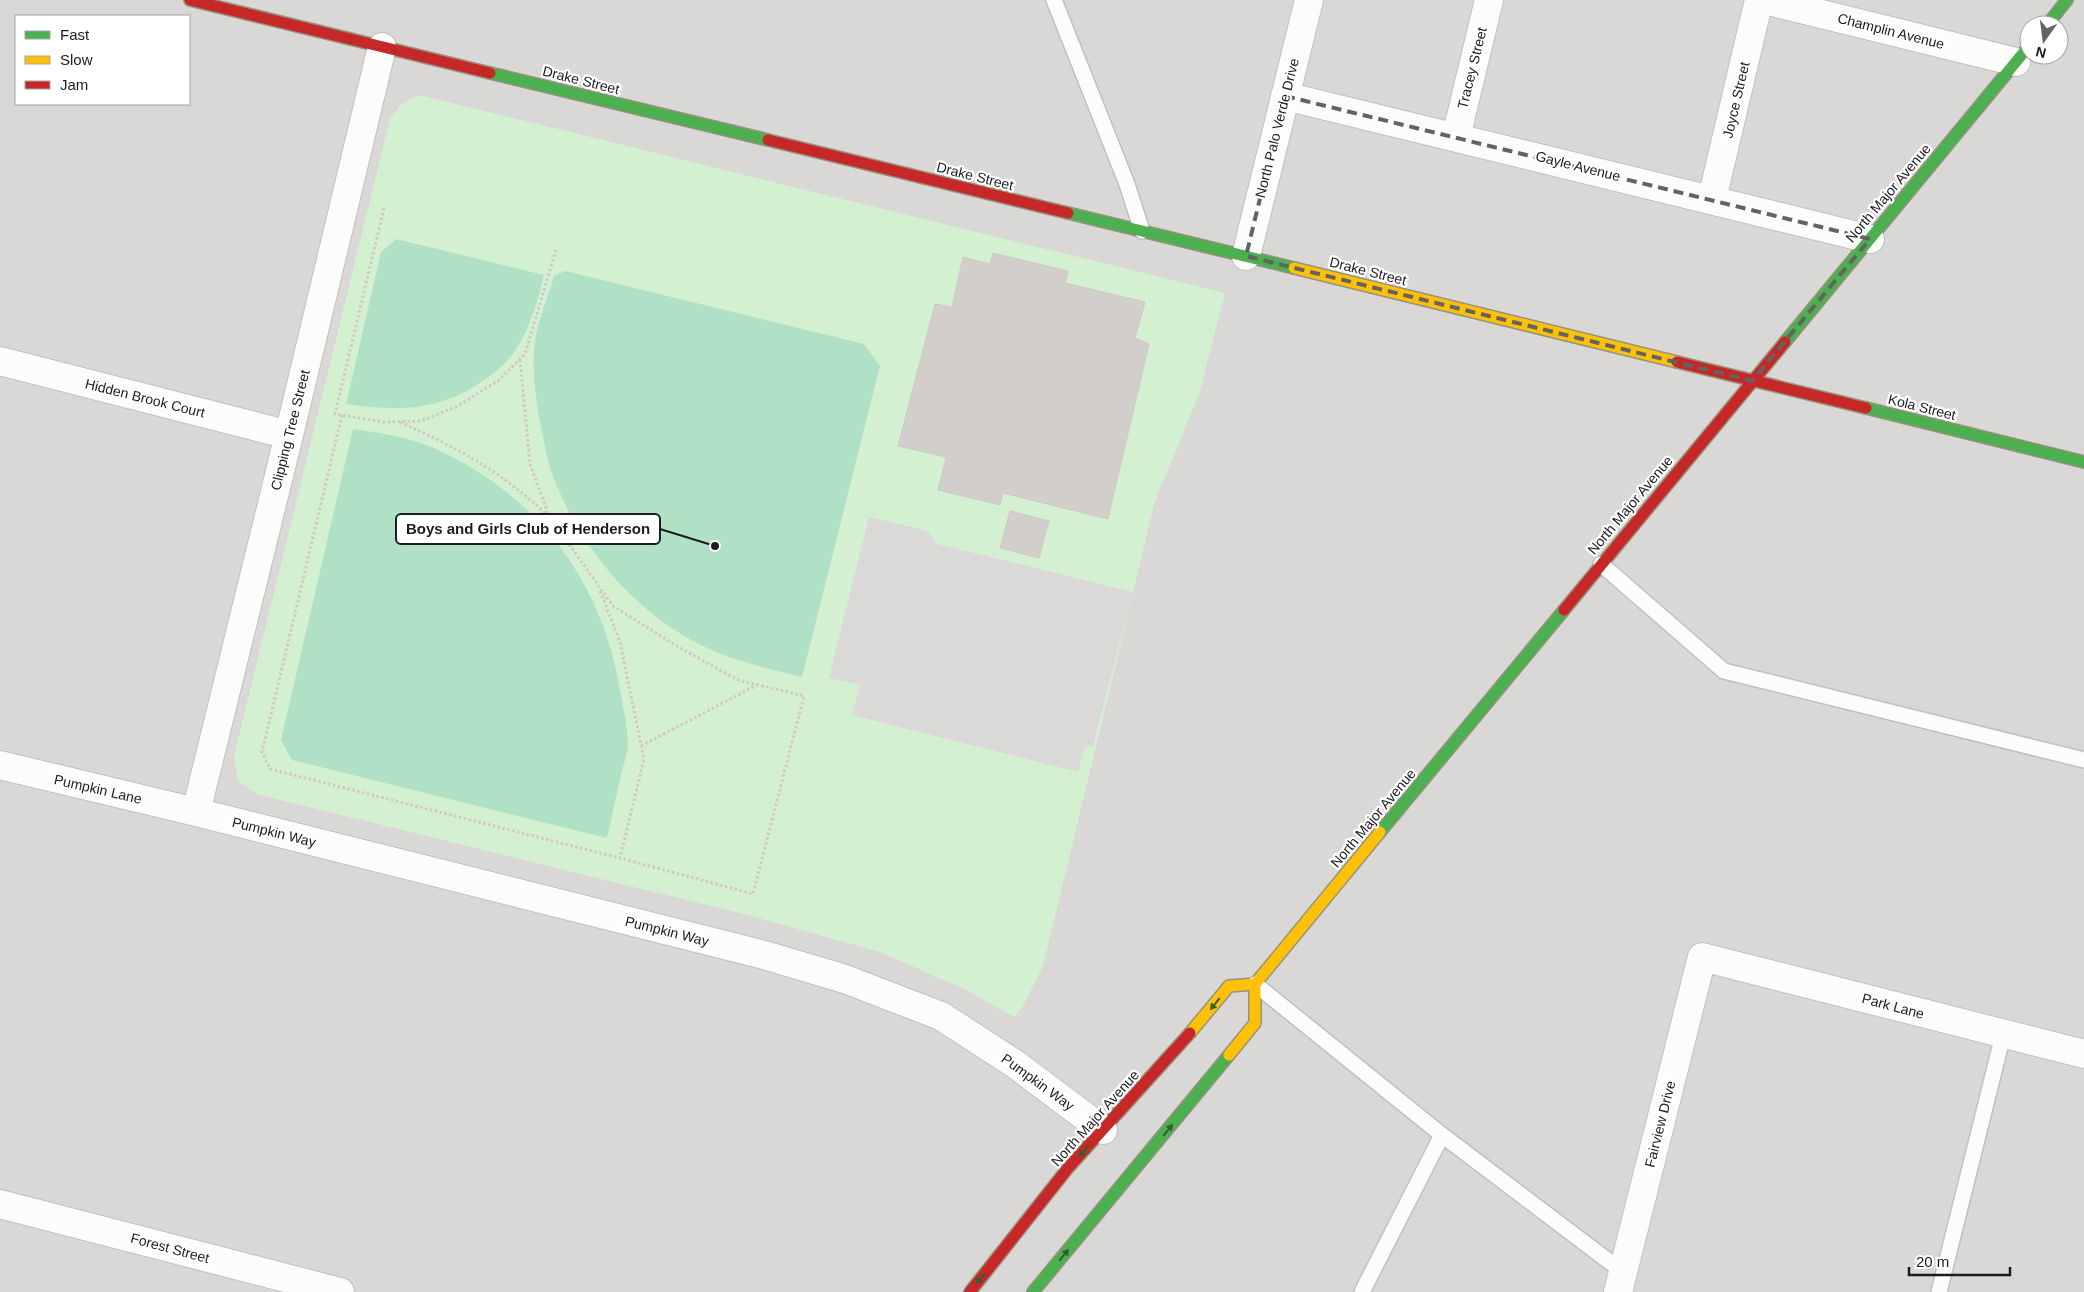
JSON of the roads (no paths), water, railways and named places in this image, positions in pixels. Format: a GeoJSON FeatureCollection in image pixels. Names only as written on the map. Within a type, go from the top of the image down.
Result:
{"type":"FeatureCollection","features":[{"type":"Feature","properties":{"kind":"street","name":"Drake Street"},"geometry":{"type":"LineString","coordinates":[[190,0],[1246,256],[1752,381]]}},
{"type":"Feature","properties":{"kind":"street","name":"North Palo Verde Drive"},"geometry":{"type":"LineString","coordinates":[[1246,256],[1309,0]]}},
{"type":"Feature","properties":{"kind":"street","name":"Tracey Street"},"geometry":{"type":"LineString","coordinates":[[1456,137],[1489,0]]}},
{"type":"Feature","properties":{"kind":"street","name":"Joyce Street"},"geometry":{"type":"LineString","coordinates":[[1712,199],[1759,0]]}},
{"type":"Feature","properties":{"kind":"street","name":"Champlin Avenue"},"geometry":{"type":"LineString","coordinates":[[1765,0],[2019,53]]}},
{"type":"Feature","properties":{"kind":"street"},"geometry":{"type":"LineString","coordinates":[[2055,15],[2067,0]]}},
{"type":"Feature","properties":{"kind":"street","name":"Clipping Tree Street"},"geometry":{"type":"LineString","coordinates":[[196,812],[382,47]]}},
{"type":"Feature","properties":{"kind":"street","name":"North Major Avenue"},"geometry":{"type":"LineString","coordinates":[[970,1292],[1068,1168],[1179,1047],[1229,986],[1255,984],[2019,59]]}},
{"type":"Feature","properties":{"kind":"street","name":"Gayle Avenue"},"geometry":{"type":"LineString","coordinates":[[1285,96],[1870,239]]}},
{"type":"Feature","properties":{"kind":"street","name":"Hidden Brook Court"},"geometry":{"type":"LineString","coordinates":[[0,361],[289,435]]}},
{"type":"Feature","properties":{"kind":"street","name":"Kola Street"},"geometry":{"type":"LineString","coordinates":[[1752,381],[2084,462]]}},
{"type":"Feature","properties":{"kind":"street","name":"Pumpkin Lane"},"geometry":{"type":"LineString","coordinates":[[0,765],[196,812]]}},
{"type":"Feature","properties":{"kind":"street","name":"Pumpkin Way"},"geometry":{"type":"LineString","coordinates":[[196,812],[755,953],[845,979],[941,1016],[1015,1064],[1103,1130]]}},
{"type":"Feature","properties":{"kind":"street","name":"Park Lane"},"geometry":{"type":"LineString","coordinates":[[1702,957],[2003,1035],[2084,1054]]}},
{"type":"Feature","properties":{"kind":"street","name":"Fairview Drive"},"geometry":{"type":"LineString","coordinates":[[1620,1282],[1702,957]]}},
{"type":"Feature","properties":{"kind":"street"},"geometry":{"type":"LineString","coordinates":[[1033,1292],[1148,1156],[1255,1022],[1255,984]]}},
{"type":"Feature","properties":{"kind":"street","name":"Forest Street"},"geometry":{"type":"LineString","coordinates":[[0,1204],[340,1292]]}},
{"type":"Feature","properties":{"kind":"lane"},"geometry":{"type":"LineString","coordinates":[[1054,0],[1128,184],[1142,232]]}},
{"type":"Feature","properties":{"kind":"lane"},"geometry":{"type":"LineString","coordinates":[[1601,564],[1724,671],[2084,760]]}},
{"type":"Feature","properties":{"kind":"lane"},"geometry":{"type":"LineString","coordinates":[[1255,984],[1620,1282]]}},
{"type":"Feature","properties":{"kind":"lane"},"geometry":{"type":"LineString","coordinates":[[1939,1292],[2003,1035]]}},
{"type":"Feature","properties":{"kind":"lane"},"geometry":{"type":"LineString","coordinates":[[1362,1292],[1442,1135]]}},
{"type":"Feature","properties":{"kind":"place","name":"Boys and Girls Club of Henderson"},"geometry":{"type":"Point","coordinates":[715,546]}}]}
